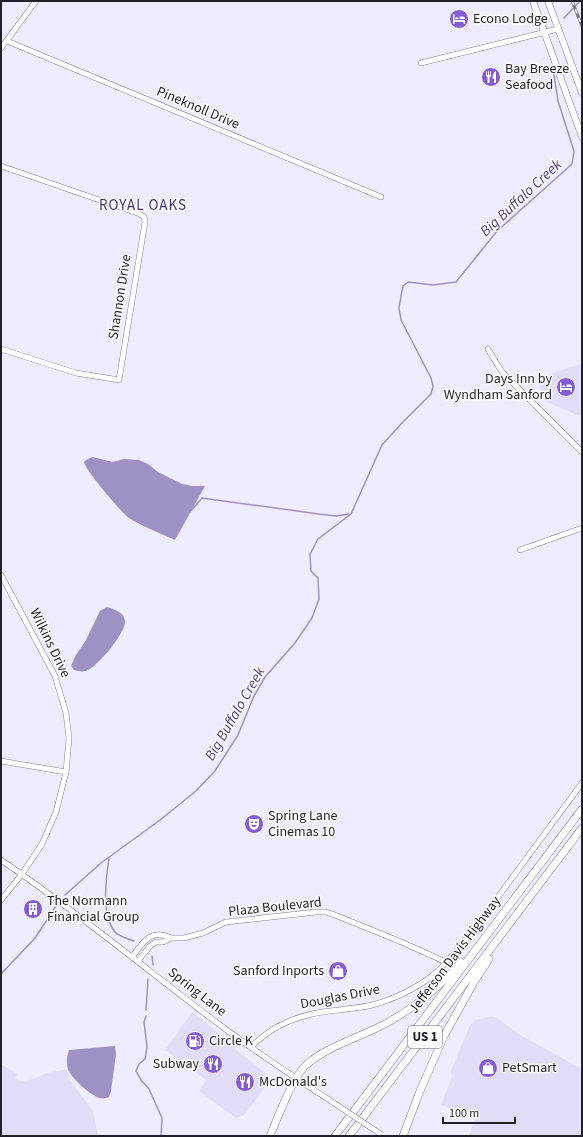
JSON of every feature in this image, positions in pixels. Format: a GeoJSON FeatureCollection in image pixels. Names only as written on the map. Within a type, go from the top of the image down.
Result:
{"type":"FeatureCollection","features":[{"type":"Feature","properties":{"kind":"highway","name":"Jefferson Davis Highway"},"geometry":{"type":"LineString","coordinates":[[335,1136],[582,809]]}},
{"type":"Feature","properties":{"kind":"highway","name":"Jefferson Davis Highway"},"geometry":{"type":"LineString","coordinates":[[350,1136],[581,830]]}},
{"type":"Feature","properties":{"kind":"highway"},"geometry":{"type":"LineString","coordinates":[[403,1136],[420,1091],[444,1036],[500,937]]}},
{"type":"Feature","properties":{"kind":"highway"},"geometry":{"type":"LineString","coordinates":[[270,1136],[296,1078],[305,1066],[318,1056],[342,1043],[383,1025],[407,1011],[429,994],[462,961],[472,954]]}},
{"type":"Feature","properties":{"kind":"main road"},"geometry":{"type":"LineString","coordinates":[[533,1],[582,136]]}},
{"type":"Feature","properties":{"kind":"main road"},"geometry":{"type":"LineString","coordinates":[[548,1],[582,93]]}},
{"type":"Feature","properties":{"kind":"street"},"geometry":{"type":"LineString","coordinates":[[1,48],[36,1]]}},
{"type":"Feature","properties":{"kind":"street"},"geometry":{"type":"LineString","coordinates":[[421,63],[558,29]]}},
{"type":"Feature","properties":{"kind":"street","name":"Pineknoll Drive"},"geometry":{"type":"LineString","coordinates":[[7,41],[381,197]]}},
{"type":"Feature","properties":{"kind":"street","name":"Shannon Drive"},"geometry":{"type":"LineString","coordinates":[[1,166],[140,214],[144,217],[145,222],[119,380],[76,373],[1,349]]}},
{"type":"Feature","properties":{"kind":"street"},"geometry":{"type":"LineString","coordinates":[[488,349],[502,372],[582,452]]}},
{"type":"Feature","properties":{"kind":"street"},"geometry":{"type":"LineString","coordinates":[[520,550],[582,528]]}},
{"type":"Feature","properties":{"kind":"street","name":"Wilkins Drive"},"geometry":{"type":"LineString","coordinates":[[1,575],[55,676],[66,712],[69,738],[66,772],[56,812],[42,844],[22,874],[1,900]]}},
{"type":"Feature","properties":{"kind":"street"},"geometry":{"type":"LineString","coordinates":[[1,761],[66,772]]}},
{"type":"Feature","properties":{"kind":"street","name":"Douglas Drive"},"geometry":{"type":"LineString","coordinates":[[251,1047],[266,1034],[292,1019],[313,1013],[372,1006],[401,995],[432,976],[473,931],[582,783]]}},
{"type":"Feature","properties":{"kind":"street","name":"Spring Lane"},"geometry":{"type":"LineString","coordinates":[[1,860],[132,956],[251,1047],[383,1136]]}},
{"type":"Feature","properties":{"kind":"street","name":"Plaza Boulevard"},"geometry":{"type":"LineString","coordinates":[[132,956],[145,940],[158,934],[171,938],[184,938],[197,935],[226,922],[326,912],[399,941],[446,962]]}},
{"type":"Feature","properties":{"kind":"street","name":"Plaza Boulevard"},"geometry":{"type":"LineString","coordinates":[[138,961],[150,946],[156,942],[163,942],[171,938]]}},
{"type":"Feature","properties":{"kind":"shaded area"},"geometry":{"type":"Polygon","coordinates":[[[582,363],[582,417],[549,403],[543,398],[539,385],[542,377],[582,363]]]}},
{"type":"Feature","properties":{"kind":"shaded area"},"geometry":{"type":"Polygon","coordinates":[[[92,457],[113,462],[124,459],[139,460],[148,464],[158,472],[182,484],[205,486],[175,540],[140,524],[125,514],[104,491],[86,467],[84,462],[92,457]]]}},
{"type":"Feature","properties":{"kind":"shaded area"},"geometry":{"type":"Polygon","coordinates":[[[107,607],[118,611],[123,615],[125,621],[121,633],[110,649],[91,668],[86,671],[74,670],[71,666],[76,655],[86,640],[100,611],[107,607]]]}},
{"type":"Feature","properties":{"kind":"shaded area"},"geometry":{"type":"Polygon","coordinates":[[[192,1012],[268,1075],[269,1083],[243,1116],[236,1118],[199,1091],[206,1080],[165,1050],[192,1012]]]}},
{"type":"Feature","properties":{"kind":"shaded area"},"geometry":{"type":"Polygon","coordinates":[[[492,1016],[519,1034],[582,1069],[582,1136],[469,1136],[475,1118],[441,1105],[452,1077],[451,1071],[470,1025],[475,1020],[492,1016]]]}},
{"type":"Feature","properties":{"kind":"shaded area"},"geometry":{"type":"Polygon","coordinates":[[[115,1046],[116,1054],[109,1097],[96,1097],[77,1082],[70,1073],[67,1064],[68,1052],[69,1050],[115,1046]]]}},
{"type":"Feature","properties":{"kind":"shaded area"},"geometry":{"type":"Polygon","coordinates":[[[1,1064],[17,1074],[15,1079],[25,1082],[47,1073],[67,1069],[70,1080],[93,1111],[98,1136],[1,1136],[1,1064]]]}},
{"type":"Feature","properties":{"kind":"waterway","name":"Big Buffalo Creek"},"geometry":{"type":"LineString","coordinates":[[564,18],[580,1]]}},
{"type":"Feature","properties":{"kind":"waterway","name":"Big Buffalo Creek"},"geometry":{"type":"LineString","coordinates":[[65,895],[101,863],[160,820],[196,791],[215,771],[238,735],[254,696],[265,677],[295,643],[312,618],[319,599],[318,578],[311,571],[310,554],[318,539],[351,514],[382,445],[431,394],[433,386],[431,378],[401,320],[399,308],[403,286],[408,282],[433,285],[456,282],[497,231],[572,164],[574,151],[558,101],[553,68]]}},
{"type":"Feature","properties":{"kind":"waterway"},"geometry":{"type":"LineString","coordinates":[[188,511],[190,512],[202,498],[336,516],[349,514]]}},
{"type":"Feature","properties":{"kind":"waterway"},"geometry":{"type":"LineString","coordinates":[[109,858],[106,896],[108,916],[116,933],[134,941]]}},
{"type":"Feature","properties":{"kind":"waterway","name":"Big Buffalo Creek"},"geometry":{"type":"LineString","coordinates":[[1,974],[35,938],[56,906]]}},
{"type":"Feature","properties":{"kind":"waterway"},"geometry":{"type":"LineString","coordinates":[[152,956],[153,965]]}},
{"type":"Feature","properties":{"kind":"waterway"},"geometry":{"type":"LineString","coordinates":[[146,1010],[148,979]]}},
{"type":"Feature","properties":{"kind":"waterway"},"geometry":{"type":"LineString","coordinates":[[146,1016],[144,1022],[147,1047],[145,1059],[139,1064],[136,1071],[141,1080],[149,1089],[162,1118],[161,1136]]}},
{"type":"Feature","properties":{"kind":"railway"},"geometry":{"type":"LineString","coordinates":[[572,1],[582,26]]}},
{"type":"Feature","properties":{"kind":"place","name":"Econo Lodge"},"geometry":{"type":"Point","coordinates":[459,19]}},
{"type":"Feature","properties":{"kind":"place","name":"Bay Breeze Seafood"},"geometry":{"type":"Point","coordinates":[491,77]}},
{"type":"Feature","properties":{"kind":"place","name":"Days Inn by Wyndham Sanford"},"geometry":{"type":"Point","coordinates":[566,387]}},
{"type":"Feature","properties":{"kind":"place","name":"Spring Lane Cinemas 10"},"geometry":{"type":"Point","coordinates":[254,824]}},
{"type":"Feature","properties":{"kind":"place","name":"The Normann Financial Group"},"geometry":{"type":"Point","coordinates":[33,909]}},
{"type":"Feature","properties":{"kind":"place","name":"Sanford Inports"},"geometry":{"type":"Point","coordinates":[338,971]}},
{"type":"Feature","properties":{"kind":"place","name":"Circle K"},"geometry":{"type":"Point","coordinates":[195,1041]}},
{"type":"Feature","properties":{"kind":"place","name":"Subway"},"geometry":{"type":"Point","coordinates":[213,1064]}},
{"type":"Feature","properties":{"kind":"place","name":"PetSmart"},"geometry":{"type":"Point","coordinates":[488,1068]}},
{"type":"Feature","properties":{"kind":"place","name":"McDonald's"},"geometry":{"type":"Point","coordinates":[245,1082]}},
{"type":"Feature","properties":{"kind":"district","name":"ROYAL OAKS"},"geometry":{"type":"Point","coordinates":[143,205]}}]}
